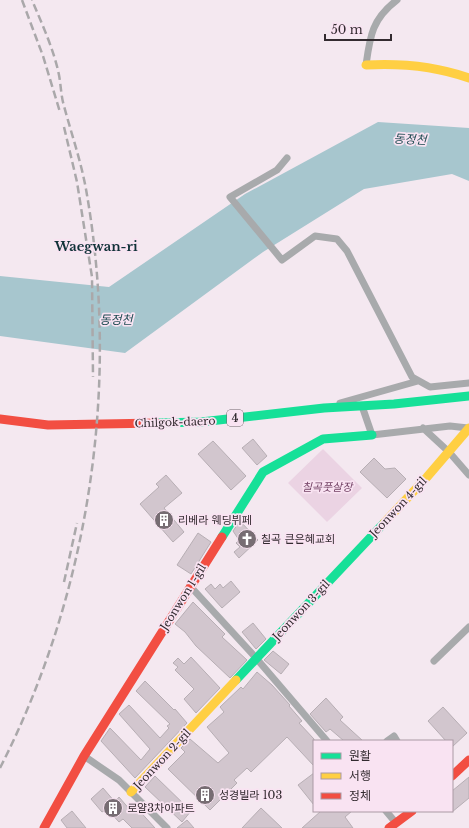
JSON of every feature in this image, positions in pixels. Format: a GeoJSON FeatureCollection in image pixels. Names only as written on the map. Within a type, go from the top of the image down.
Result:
{"type":"FeatureCollection","features":[{"type":"Feature","properties":{"kind":"street"},"geometry":{"type":"LineString","coordinates":[[397,0],[383,12],[376,22],[370,36],[366,65],[419,64],[440,68],[469,78]]}},
{"type":"Feature","properties":{"kind":"street"},"geometry":{"type":"LineString","coordinates":[[287,158],[277,170],[230,197],[234,203],[282,260],[315,236],[337,239],[347,251],[412,377],[430,387],[469,383]]}},
{"type":"Feature","properties":{"kind":"street"},"geometry":{"type":"LineString","coordinates":[[324,408],[418,381]]}},
{"type":"Feature","properties":{"kind":"street","name":"Chilgok-daero"},"geometry":{"type":"LineString","coordinates":[[0,419],[48,425],[201,422],[324,408],[469,396]]}},
{"type":"Feature","properties":{"kind":"street"},"geometry":{"type":"LineString","coordinates":[[362,406],[372,435],[450,426],[468,428]]}},
{"type":"Feature","properties":{"kind":"street"},"geometry":{"type":"LineString","coordinates":[[423,428],[450,452],[469,475]]}},
{"type":"Feature","properties":{"kind":"street","name":"Jeonwon 4-gil"},"geometry":{"type":"LineString","coordinates":[[347,562],[450,452],[468,428]]}},
{"type":"Feature","properties":{"kind":"street","name":"Jeonwon 1-gil"},"geometry":{"type":"LineString","coordinates":[[47,827],[84,756],[263,472],[323,439],[372,435]]}},
{"type":"Feature","properties":{"kind":"street","name":"Jeonwon 3-gil"},"geometry":{"type":"LineString","coordinates":[[193,726],[347,562]]}},
{"type":"Feature","properties":{"kind":"street"},"geometry":{"type":"LineString","coordinates":[[190,586],[256,658],[325,740]]}},
{"type":"Feature","properties":{"kind":"street"},"geometry":{"type":"LineString","coordinates":[[434,661],[469,627]]}},
{"type":"Feature","properties":{"kind":"street","name":"Jeonwon 2-gil"},"geometry":{"type":"LineString","coordinates":[[131,792],[193,726]]}},
{"type":"Feature","properties":{"kind":"street"},"geometry":{"type":"LineString","coordinates":[[388,740],[394,736],[397,740]]}},
{"type":"Feature","properties":{"kind":"street","name":"Jeonwon 2-gil"},"geometry":{"type":"LineString","coordinates":[[84,756],[119,780],[167,828]]}},
{"type":"Feature","properties":{"kind":"street"},"geometry":{"type":"LineString","coordinates":[[453,775],[469,760]]}},
{"type":"Feature","properties":{"kind":"street"},"geometry":{"type":"LineString","coordinates":[[386,812],[392,825],[411,812]]}},
{"type":"Feature","properties":{"kind":"green space","name":"칠곡풋살장"},"geometry":{"type":"Polygon","coordinates":[[[323,449],[362,488],[327,522],[288,483],[323,449]]]}},
{"type":"Feature","properties":{"kind":"water","name":"동정천"},"geometry":{"type":"Polygon","coordinates":[[[378,122],[469,128],[469,181],[452,174],[364,189],[263,252],[125,353],[0,336],[0,276],[109,287],[245,194],[378,122]]]}},
{"type":"Feature","properties":{"kind":"building"},"geometry":{"type":"Polygon","coordinates":[[[253,439],[267,456],[257,465],[242,448],[253,439]]]}},
{"type":"Feature","properties":{"kind":"building"},"geometry":{"type":"Polygon","coordinates":[[[213,441],[246,476],[231,490],[198,454],[213,441]]]}},
{"type":"Feature","properties":{"kind":"building"},"geometry":{"type":"Polygon","coordinates":[[[374,458],[385,469],[395,468],[406,479],[387,498],[360,472],[374,458]]]}},
{"type":"Feature","properties":{"kind":"building","name":"리베라 웨딩뷔페"},"geometry":{"type":"Polygon","coordinates":[[[166,475],[182,493],[164,508],[184,532],[173,542],[140,504],[159,487],[156,484],[166,475]]]}},
{"type":"Feature","properties":{"kind":"building","name":"칠곡 큰은혜교회"},"geometry":{"type":"Polygon","coordinates":[[[240,521],[258,540],[239,558],[234,552],[240,547],[236,543],[239,540],[233,531],[240,521]]]}},
{"type":"Feature","properties":{"kind":"building"},"geometry":{"type":"Polygon","coordinates":[[[198,533],[211,542],[191,574],[177,565],[198,533]]]}},
{"type":"Feature","properties":{"kind":"building"},"geometry":{"type":"Polygon","coordinates":[[[231,581],[240,592],[222,608],[205,589],[211,584],[215,589],[220,584],[223,588],[231,581]]]}},
{"type":"Feature","properties":{"kind":"building"},"geometry":{"type":"Polygon","coordinates":[[[193,602],[225,634],[222,637],[247,660],[230,678],[196,646],[185,632],[175,624],[193,602]]]}},
{"type":"Feature","properties":{"kind":"building"},"geometry":{"type":"Polygon","coordinates":[[[253,623],[266,639],[256,649],[242,632],[253,623]]]}},
{"type":"Feature","properties":{"kind":"building"},"geometry":{"type":"Polygon","coordinates":[[[273,651],[289,664],[281,674],[264,660],[273,651]]]}},
{"type":"Feature","properties":{"kind":"building"},"geometry":{"type":"Polygon","coordinates":[[[191,657],[220,688],[196,713],[184,699],[194,689],[175,670],[178,667],[173,663],[178,658],[184,664],[191,657]]]}},
{"type":"Feature","properties":{"kind":"building"},"geometry":{"type":"Polygon","coordinates":[[[257,672],[272,685],[302,721],[299,723],[314,739],[313,765],[287,737],[251,772],[247,768],[234,780],[237,783],[210,810],[168,769],[185,752],[181,748],[190,739],[218,763],[229,753],[207,727],[224,712],[220,707],[241,687],[243,689],[257,672]]]}},
{"type":"Feature","properties":{"kind":"building"},"geometry":{"type":"Polygon","coordinates":[[[145,681],[174,710],[175,709],[187,723],[135,778],[101,741],[110,728],[141,760],[150,749],[119,714],[129,705],[160,738],[169,728],[167,726],[170,724],[136,691],[145,681]]]}},
{"type":"Feature","properties":{"kind":"building"},"geometry":{"type":"Polygon","coordinates":[[[326,698],[343,717],[340,720],[362,740],[343,740],[330,729],[326,732],[310,714],[326,698]]]}},
{"type":"Feature","properties":{"kind":"building"},"geometry":{"type":"Polygon","coordinates":[[[443,707],[467,733],[453,746],[453,740],[445,740],[428,721],[443,707]]]}},
{"type":"Feature","properties":{"kind":"building"},"geometry":{"type":"Polygon","coordinates":[[[313,774],[313,804],[298,785],[313,774]]]}},
{"type":"Feature","properties":{"kind":"building"},"geometry":{"type":"Polygon","coordinates":[[[155,776],[191,811],[182,822],[145,787],[155,776]]]}},
{"type":"Feature","properties":{"kind":"building"},"geometry":{"type":"Polygon","coordinates":[[[469,777],[469,798],[453,811],[453,790],[469,777]]]}},
{"type":"Feature","properties":{"kind":"building","name":"로얄3차아파트"},"geometry":{"type":"Polygon","coordinates":[[[103,788],[115,802],[119,797],[131,811],[136,807],[155,828],[132,828],[123,819],[119,822],[107,809],[102,812],[91,799],[103,788]]]}},
{"type":"Feature","properties":{"kind":"building"},"geometry":{"type":"Polygon","coordinates":[[[261,808],[282,828],[242,828],[261,808]]]}},
{"type":"Feature","properties":{"kind":"building"},"geometry":{"type":"Polygon","coordinates":[[[72,811],[86,828],[67,828],[61,820],[72,811]]]}},
{"type":"Feature","properties":{"kind":"building"},"geometry":{"type":"Polygon","coordinates":[[[320,812],[351,812],[345,817],[353,828],[302,828],[320,812]]]}},
{"type":"Feature","properties":{"kind":"building"},"geometry":{"type":"Polygon","coordinates":[[[187,820],[194,828],[177,828],[187,820]]]}},
{"type":"Feature","properties":{"kind":"railway"},"geometry":{"type":"LineString","coordinates":[[22,0],[43,56],[60,112]]}},
{"type":"Feature","properties":{"kind":"railway"},"geometry":{"type":"LineString","coordinates":[[0,768],[31,701],[56,632],[75,561],[89,488],[97,415],[100,341],[96,268],[87,195],[80,161],[63,102],[57,66],[32,0]]}},
{"type":"Feature","properties":{"kind":"railway"},"geometry":{"type":"LineString","coordinates":[[64,127],[77,182],[92,277],[93,377]]}},
{"type":"Feature","properties":{"kind":"railway"},"geometry":{"type":"LineString","coordinates":[[64,582],[77,523]]}},
{"type":"Feature","properties":{"kind":"traffic: fast"},"geometry":{"type":"LineString","coordinates":[[157,423],[201,422],[324,408],[394,404],[469,396]]}},
{"type":"Feature","properties":{"kind":"traffic: fast"},"geometry":{"type":"LineString","coordinates":[[222,537],[263,472],[323,439],[372,435]]}},
{"type":"Feature","properties":{"kind":"traffic: fast"},"geometry":{"type":"LineString","coordinates":[[236,680],[384,523]]}},
{"type":"Feature","properties":{"kind":"traffic: slow"},"geometry":{"type":"LineString","coordinates":[[366,65],[392,64],[418,66],[469,78]]}},
{"type":"Feature","properties":{"kind":"traffic: slow"},"geometry":{"type":"LineString","coordinates":[[384,523],[427,477],[469,428]]}},
{"type":"Feature","properties":{"kind":"traffic: slow"},"geometry":{"type":"LineString","coordinates":[[131,792],[236,680]]}},
{"type":"Feature","properties":{"kind":"traffic: jam"},"geometry":{"type":"LineString","coordinates":[[0,419],[48,425],[157,423]]}},
{"type":"Feature","properties":{"kind":"traffic: jam"},"geometry":{"type":"LineString","coordinates":[[44,828],[84,756],[222,537]]}},
{"type":"Feature","properties":{"kind":"traffic: jam"},"geometry":{"type":"LineString","coordinates":[[453,775],[469,760]]}},
{"type":"Feature","properties":{"kind":"traffic: jam"},"geometry":{"type":"LineString","coordinates":[[389,828],[411,812]]}},
{"type":"Feature","properties":{"kind":"place","name":"리베라 웨딩뷔페"},"geometry":{"type":"Point","coordinates":[164,520]}},
{"type":"Feature","properties":{"kind":"place","name":"칠곡 큰은혜교회"},"geometry":{"type":"Point","coordinates":[247,539]}},
{"type":"Feature","properties":{"kind":"place","name":"성경빌라 103"},"geometry":{"type":"Point","coordinates":[205,795]}},
{"type":"Feature","properties":{"kind":"place","name":"로얄3차아파트"},"geometry":{"type":"Point","coordinates":[113,808]}},
{"type":"Feature","properties":{"kind":"district","name":"Waegwan-ri"},"geometry":{"type":"Point","coordinates":[96,246]}}]}
